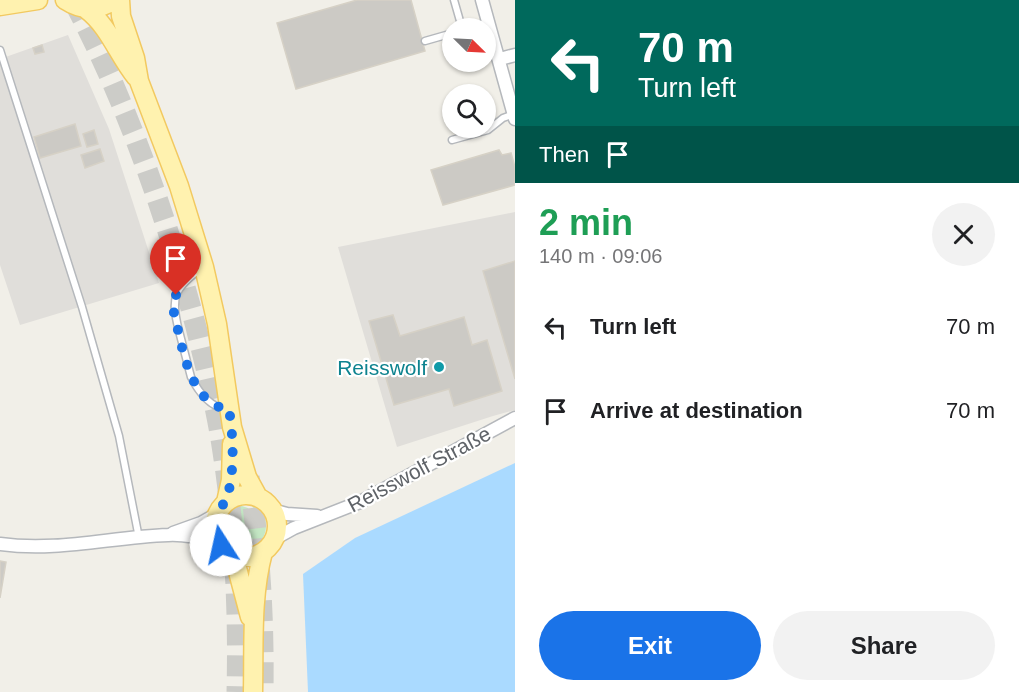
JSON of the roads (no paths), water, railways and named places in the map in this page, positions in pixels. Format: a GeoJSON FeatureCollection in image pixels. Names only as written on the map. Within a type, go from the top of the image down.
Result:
{"type":"FeatureCollection","features":[{"type":"Feature","properties":{"kind":"main road"},"geometry":{"type":"LineString","coordinates":[[0,6],[38,0]]}},
{"type":"Feature","properties":{"kind":"main road"},"geometry":{"type":"LineString","coordinates":[[65,0],[94,15],[104,27],[125,64],[139,81]]}},
{"type":"Feature","properties":{"kind":"main road"},"geometry":{"type":"LineString","coordinates":[[86,9],[105,6],[114,0]]}},
{"type":"Feature","properties":{"kind":"main road"},"geometry":{"type":"LineString","coordinates":[[120,0],[121,16],[135,58],[139,81],[179,186],[204,267],[217,324],[232,427],[247,477],[258,497],[272,510],[277,524],[258,573],[253,629],[253,692]]}},
{"type":"Feature","properties":{"kind":"main road"},"geometry":{"type":"LineString","coordinates":[[232,427],[231,480],[214,528],[239,574],[253,629]]}},
{"type":"Feature","properties":{"kind":"main road"},"geometry":{"type":"LineString","coordinates":[[221,508],[241,495],[258,497]]}},
{"type":"Feature","properties":{"kind":"main road"},"geometry":{"type":"LineString","coordinates":[[224,547],[247,557],[268,545]]}},
{"type":"Feature","properties":{"kind":"street"},"geometry":{"type":"LineString","coordinates":[[482,0],[488,18]]}},
{"type":"Feature","properties":{"kind":"street"},"geometry":{"type":"LineString","coordinates":[[496,46],[514,116]]}},
{"type":"Feature","properties":{"kind":"street"},"geometry":{"type":"LineString","coordinates":[[500,59],[515,55]]}},
{"type":"Feature","properties":{"kind":"street","name":"Reisswolf Straße"},"geometry":{"type":"LineString","coordinates":[[268,545],[294,528],[360,502],[515,418]]}},
{"type":"Feature","properties":{"kind":"street"},"geometry":{"type":"LineString","coordinates":[[0,544],[68,546],[169,535],[201,523],[221,508]]}},
{"type":"Feature","properties":{"kind":"street","name":"Reisswolf Straße"},"geometry":{"type":"LineString","coordinates":[[272,510],[287,514],[321,517]]}},
{"type":"Feature","properties":{"kind":"street"},"geometry":{"type":"LineString","coordinates":[[169,535],[224,547]]}},
{"type":"Feature","properties":{"kind":"lane"},"geometry":{"type":"LineString","coordinates":[[454,0],[459,18]]}},
{"type":"Feature","properties":{"kind":"lane"},"geometry":{"type":"LineString","coordinates":[[425,41],[442,36]]}},
{"type":"Feature","properties":{"kind":"lane"},"geometry":{"type":"LineString","coordinates":[[0,50],[86,317],[119,436],[139,538]]}},
{"type":"Feature","properties":{"kind":"lane"},"geometry":{"type":"LineString","coordinates":[[452,140],[488,130],[503,118],[514,116]]}},
{"type":"Feature","properties":{"kind":"lane"},"geometry":{"type":"LineString","coordinates":[[204,267],[189,277],[181,286],[173,304],[174,313],[195,386],[215,405],[229,409]]}},
{"type":"Feature","properties":{"kind":"water"},"geometry":{"type":"Polygon","coordinates":[[[515,463],[515,692],[308,692],[303,574],[355,538],[515,463]]]}},
{"type":"Feature","properties":{"kind":"tunnel"},"geometry":{"type":"LineString","coordinates":[[73,0],[111,79],[144,160],[172,243],[207,373],[221,436],[231,512],[237,602],[237,692]]}},
{"type":"Feature","properties":{"kind":"tunnel"},"geometry":{"type":"LineString","coordinates":[[249,477],[260,584],[263,692]]}},
{"type":"Feature","properties":{"kind":"place","name":"Reisswolf"},"geometry":{"type":"Point","coordinates":[439,367]}}]}
